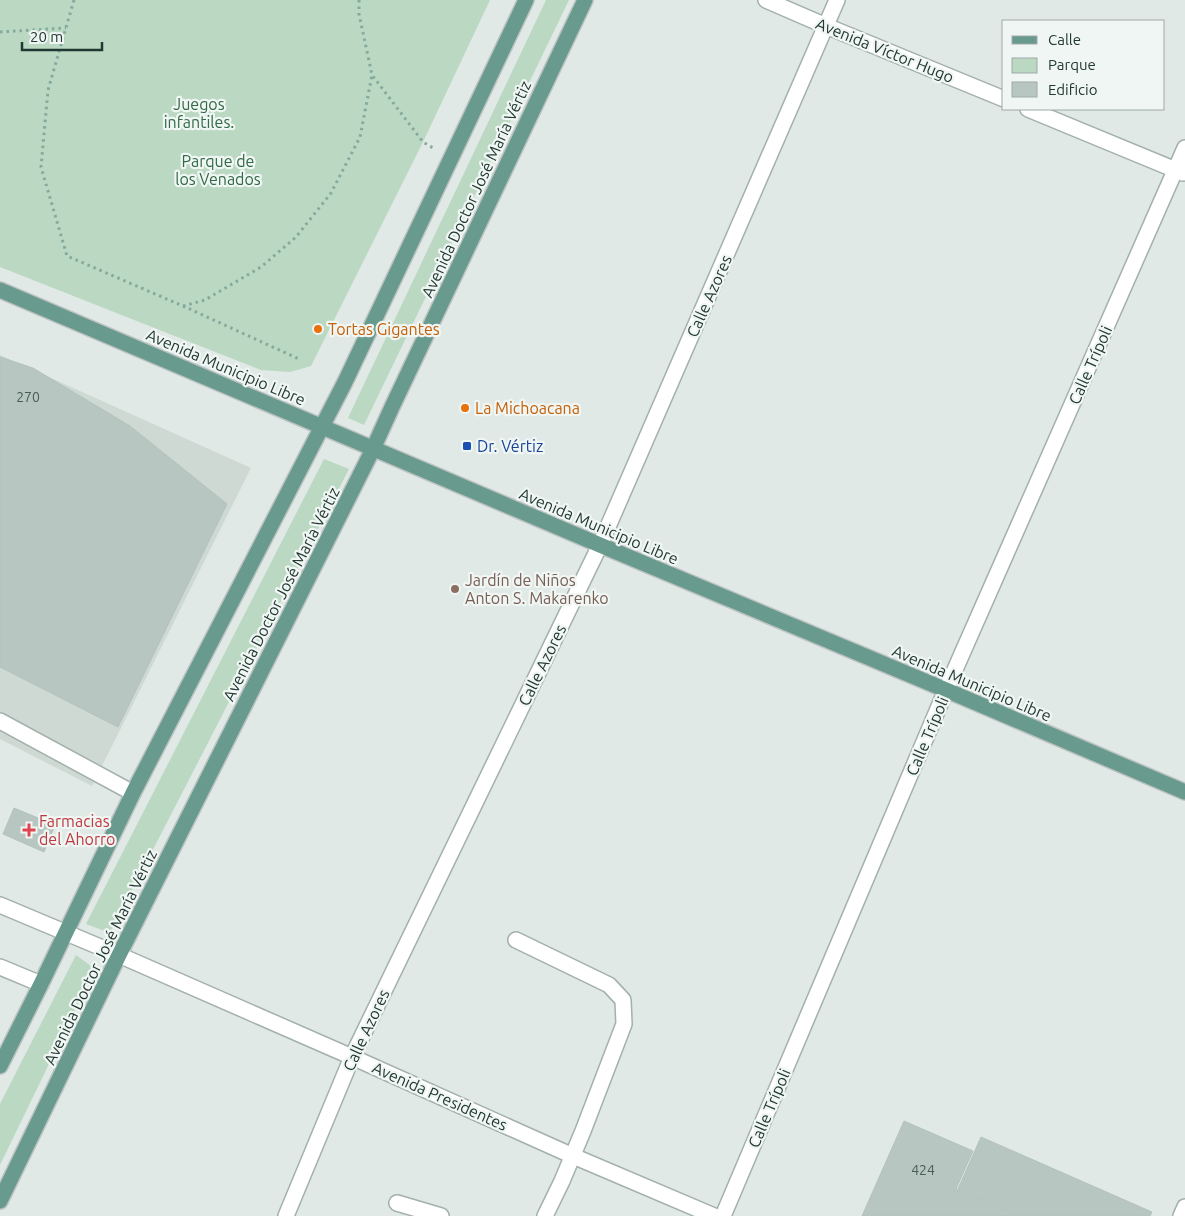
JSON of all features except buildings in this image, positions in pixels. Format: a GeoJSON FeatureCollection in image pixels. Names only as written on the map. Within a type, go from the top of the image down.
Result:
{"type":"FeatureCollection","features":[{"type":"Feature","properties":{"kind":"main road"},"geometry":{"type":"LineString","coordinates":[[0,1066],[133,793],[345,382],[526,0]]}},
{"type":"Feature","properties":{"kind":"main road","name":"Avenida Doctor José María Vértiz"},"geometry":{"type":"LineString","coordinates":[[0,1201],[119,955],[373,449],[585,0]]}},
{"type":"Feature","properties":{"kind":"main road","name":"Avenida Municipio Libre"},"geometry":{"type":"LineString","coordinates":[[0,290],[600,546],[1185,792]]}},
{"type":"Feature","properties":{"kind":"street","name":"Avenida Víctor Hugo"},"geometry":{"type":"LineString","coordinates":[[766,0],[1002,98]]}},
{"type":"Feature","properties":{"kind":"street","name":"Calle Azores"},"geometry":{"type":"LineString","coordinates":[[286,1216],[352,1057],[600,546],[837,0]]}},
{"type":"Feature","properties":{"kind":"street"},"geometry":{"type":"LineString","coordinates":[[1030,110],[1180,172]]}},
{"type":"Feature","properties":{"kind":"street","name":"Calle Trípoli"},"geometry":{"type":"LineString","coordinates":[[723,1216],[946,690],[1180,172],[1185,148]]}},
{"type":"Feature","properties":{"kind":"street"},"geometry":{"type":"LineString","coordinates":[[0,721],[133,793]]}},
{"type":"Feature","properties":{"kind":"street","name":"Avenida Presidentes"},"geometry":{"type":"LineString","coordinates":[[0,905],[119,955],[573,1156],[714,1216]]}},
{"type":"Feature","properties":{"kind":"street"},"geometry":{"type":"LineString","coordinates":[[516,940],[609,985],[623,1000],[624,1024],[573,1156],[545,1216]]}},
{"type":"Feature","properties":{"kind":"street"},"geometry":{"type":"LineString","coordinates":[[0,967],[41,984]]}},
{"type":"Feature","properties":{"kind":"street"},"geometry":{"type":"LineString","coordinates":[[397,1203],[441,1216]]}},
{"type":"Feature","properties":{"kind":"street"},"geometry":{"type":"LineString","coordinates":[[1181,1216],[1185,1207]]}},
{"type":"Feature","properties":{"kind":"path"},"geometry":{"type":"LineString","coordinates":[[74,0],[48,90],[41,167],[67,256],[299,359]]}},
{"type":"Feature","properties":{"kind":"path"},"geometry":{"type":"LineString","coordinates":[[183,306],[205,300],[261,267],[296,237],[331,193],[360,137],[372,75],[359,14],[359,0]]}},
{"type":"Feature","properties":{"kind":"path"},"geometry":{"type":"LineString","coordinates":[[0,32],[66,28]]}},
{"type":"Feature","properties":{"kind":"path"},"geometry":{"type":"LineString","coordinates":[[372,75],[423,142],[451,158]]}},
{"type":"Feature","properties":{"kind":"shaded area"},"geometry":{"type":"Polygon","coordinates":[[[0,355],[251,468],[92,786],[0,739],[0,355]]]}},
{"type":"Feature","properties":{"kind":"green space","name":"Parque de los Venados"},"geometry":{"type":"Polygon","coordinates":[[[0,0],[490,0],[423,142],[311,366],[290,372],[261,370],[0,267],[0,0]]]}},
{"type":"Feature","properties":{"kind":"green space"},"geometry":{"type":"Polygon","coordinates":[[[546,0],[569,0],[364,425],[348,418],[546,0]]]}},
{"type":"Feature","properties":{"kind":"green space"},"geometry":{"type":"Polygon","coordinates":[[[324,459],[349,469],[110,933],[86,924],[324,459]]]}},
{"type":"Feature","properties":{"kind":"green space"},"geometry":{"type":"Polygon","coordinates":[[[76,955],[95,969],[0,1165],[0,1104],[76,955]]]}},
{"type":"Feature","properties":{"kind":"place","name":"Tortas Gigantes"},"geometry":{"type":"Point","coordinates":[318,329]}},
{"type":"Feature","properties":{"kind":"place","name":"La Michoacana"},"geometry":{"type":"Point","coordinates":[465,408]}},
{"type":"Feature","properties":{"kind":"place","name":"Dr. Vértiz"},"geometry":{"type":"Point","coordinates":[467,446]}},
{"type":"Feature","properties":{"kind":"place","name":"Jardín de Niños Anton S. Makarenko"},"geometry":{"type":"Point","coordinates":[455,589]}},
{"type":"Feature","properties":{"kind":"place","name":"Farmacias del Ahorro"},"geometry":{"type":"Point","coordinates":[29,830]}},
{"type":"Feature","properties":{"kind":"park label","name":"Juegos infantiles."},"geometry":{"type":"Point","coordinates":[199,113]}}]}
